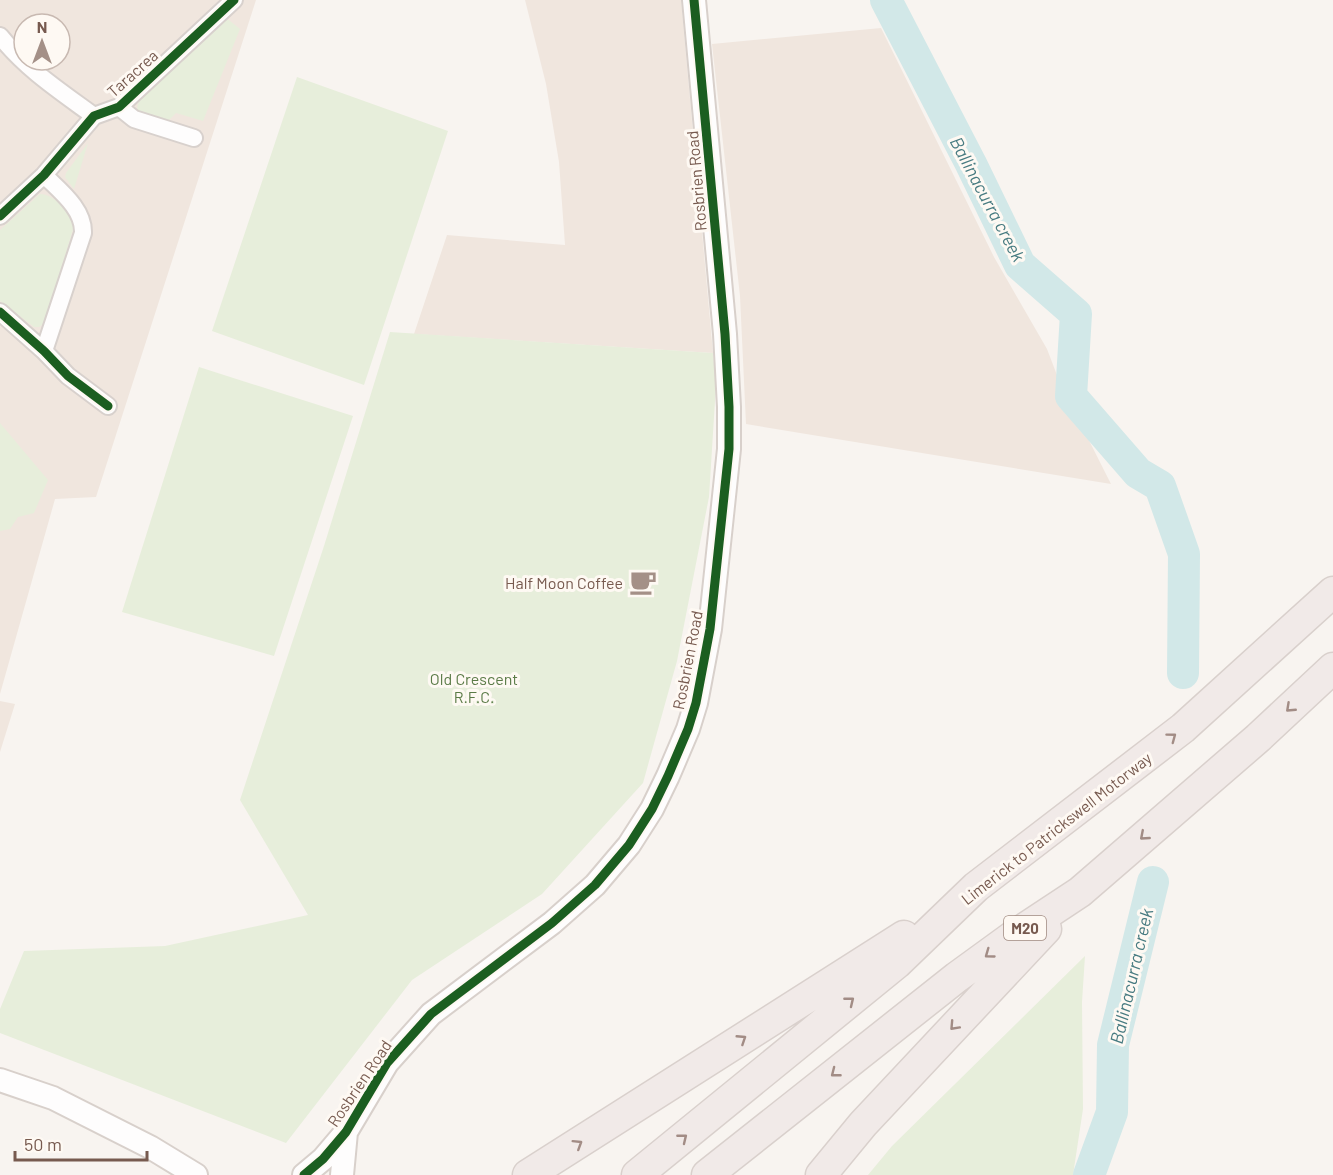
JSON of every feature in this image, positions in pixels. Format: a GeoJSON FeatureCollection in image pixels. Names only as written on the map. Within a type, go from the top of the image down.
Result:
{"type":"FeatureCollection","features":[{"type":"Feature","properties":{"kind":"highway","name":"Limerick to Patrickswell Motorway"},"geometry":{"type":"LineString","coordinates":[[637,1175],[897,963],[976,887],[1183,728],[1333,592]]}},
{"type":"Feature","properties":{"kind":"highway","name":"M20"},"geometry":{"type":"LineString","coordinates":[[821,1175],[863,1124],[1080,892],[1258,738],[1333,668]]}},
{"type":"Feature","properties":{"kind":"highway"},"geometry":{"type":"LineString","coordinates":[[528,1175],[889,946],[976,887]]}},
{"type":"Feature","properties":{"kind":"highway","name":"M20"},"geometry":{"type":"LineString","coordinates":[[706,1175],[957,977],[1080,892]]}},
{"type":"Feature","properties":{"kind":"street","name":"Taracrea"},"geometry":{"type":"LineString","coordinates":[[0,216],[44,175],[94,116],[119,107],[234,0]]}},
{"type":"Feature","properties":{"kind":"street","name":"Rosbrien Road"},"geometry":{"type":"LineString","coordinates":[[304,1175],[323,1159],[346,1132],[387,1063],[431,1014],[552,923],[595,885],[628,845],[652,809],[688,729],[696,703],[715,589],[729,449],[725,334],[694,0]]}},
{"type":"Feature","properties":{"kind":"street"},"geometry":{"type":"LineString","coordinates":[[0,36],[14,54],[29,67],[94,116]]}},
{"type":"Feature","properties":{"kind":"street","name":"Taracrea"},"geometry":{"type":"LineString","coordinates":[[119,107],[134,119],[194,138]]}},
{"type":"Feature","properties":{"kind":"street"},"geometry":{"type":"LineString","coordinates":[[44,175],[81,216],[83,233],[44,351]]}},
{"type":"Feature","properties":{"kind":"street"},"geometry":{"type":"LineString","coordinates":[[0,312],[68,376],[108,406]]}},
{"type":"Feature","properties":{"kind":"street"},"geometry":{"type":"LineString","coordinates":[[0,1080],[53,1098],[150,1147],[196,1175]]}},
{"type":"Feature","properties":{"kind":"street","name":"Rosbrien Road"},"geometry":{"type":"LineString","coordinates":[[342,1175],[346,1132]]}},
{"type":"Feature","properties":{"kind":"shaded area"},"geometry":{"type":"Polygon","coordinates":[[[0,0],[256,0],[96,497],[55,499],[0,694],[0,0]]]}},
{"type":"Feature","properties":{"kind":"shaded area"},"geometry":{"type":"Polygon","coordinates":[[[525,0],[681,0],[713,353],[414,334],[447,235],[565,245],[559,162],[546,84],[525,0]]]}},
{"type":"Feature","properties":{"kind":"shaded area"},"geometry":{"type":"Polygon","coordinates":[[[881,28],[994,257],[1047,349],[1060,383],[1111,484],[746,424],[740,296],[712,44],[881,28]]]}},
{"type":"Feature","properties":{"kind":"shaded area"},"geometry":{"type":"Polygon","coordinates":[[[0,701],[15,704],[0,752],[0,701]]]}},
{"type":"Feature","properties":{"kind":"green space"},"geometry":{"type":"Polygon","coordinates":[[[225,17],[240,29],[203,121],[176,113],[167,122],[138,112],[139,100],[225,17]]]}},
{"type":"Feature","properties":{"kind":"green space"},"geometry":{"type":"Polygon","coordinates":[[[297,77],[448,131],[364,385],[212,331],[297,77]]]}},
{"type":"Feature","properties":{"kind":"green space"},"geometry":{"type":"Polygon","coordinates":[[[88,143],[74,189],[65,177],[66,173],[88,143]]]}},
{"type":"Feature","properties":{"kind":"green space"},"geometry":{"type":"Polygon","coordinates":[[[40,194],[51,197],[61,205],[74,226],[45,323],[34,327],[0,301],[0,230],[40,194]]]}},
{"type":"Feature","properties":{"kind":"green space","name":"Old Crescent R.F.C."},"geometry":{"type":"Polygon","coordinates":[[[390,332],[713,353],[716,385],[709,497],[677,661],[643,783],[542,894],[412,980],[286,1143],[0,1033],[0,1009],[24,951],[165,946],[308,915],[240,800],[324,546],[390,332]]]}},
{"type":"Feature","properties":{"kind":"green space"},"geometry":{"type":"Polygon","coordinates":[[[199,367],[353,416],[274,656],[122,612],[199,367]]]}},
{"type":"Feature","properties":{"kind":"green space"},"geometry":{"type":"Polygon","coordinates":[[[0,423],[48,480],[34,513],[18,517],[10,529],[0,531],[0,423]]]}},
{"type":"Feature","properties":{"kind":"green space"},"geometry":{"type":"Polygon","coordinates":[[[1085,956],[1082,1002],[1083,1109],[1073,1175],[868,1175],[892,1146],[1085,956]]]}},
{"type":"Feature","properties":{"kind":"waterway","name":"Ballinacurra creek"},"geometry":{"type":"LineString","coordinates":[[886,0],[971,164],[1020,265],[1076,314],[1071,396],[1138,473],[1160,486],[1184,554],[1183,673]]}},
{"type":"Feature","properties":{"kind":"waterway","name":"Ballinacurra creek"},"geometry":{"type":"LineString","coordinates":[[1089,1175],[1112,1112],[1113,1045],[1153,882]]}},
{"type":"Feature","properties":{"kind":"cycle path"},"geometry":{"type":"LineString","coordinates":[[0,216],[44,175],[94,116],[119,107],[234,0]]}},
{"type":"Feature","properties":{"kind":"cycle path"},"geometry":{"type":"LineString","coordinates":[[304,1175],[323,1159],[346,1132],[387,1063],[431,1014],[552,923],[595,885],[629,845],[652,809],[688,729],[696,703],[710,629],[729,449],[725,334],[694,0]]}},
{"type":"Feature","properties":{"kind":"cycle path"},"geometry":{"type":"LineString","coordinates":[[0,312],[68,376],[108,406]]}},
{"type":"Feature","properties":{"kind":"place","name":"Half Moon Coffee"},"geometry":{"type":"Point","coordinates":[643,582]}}]}
